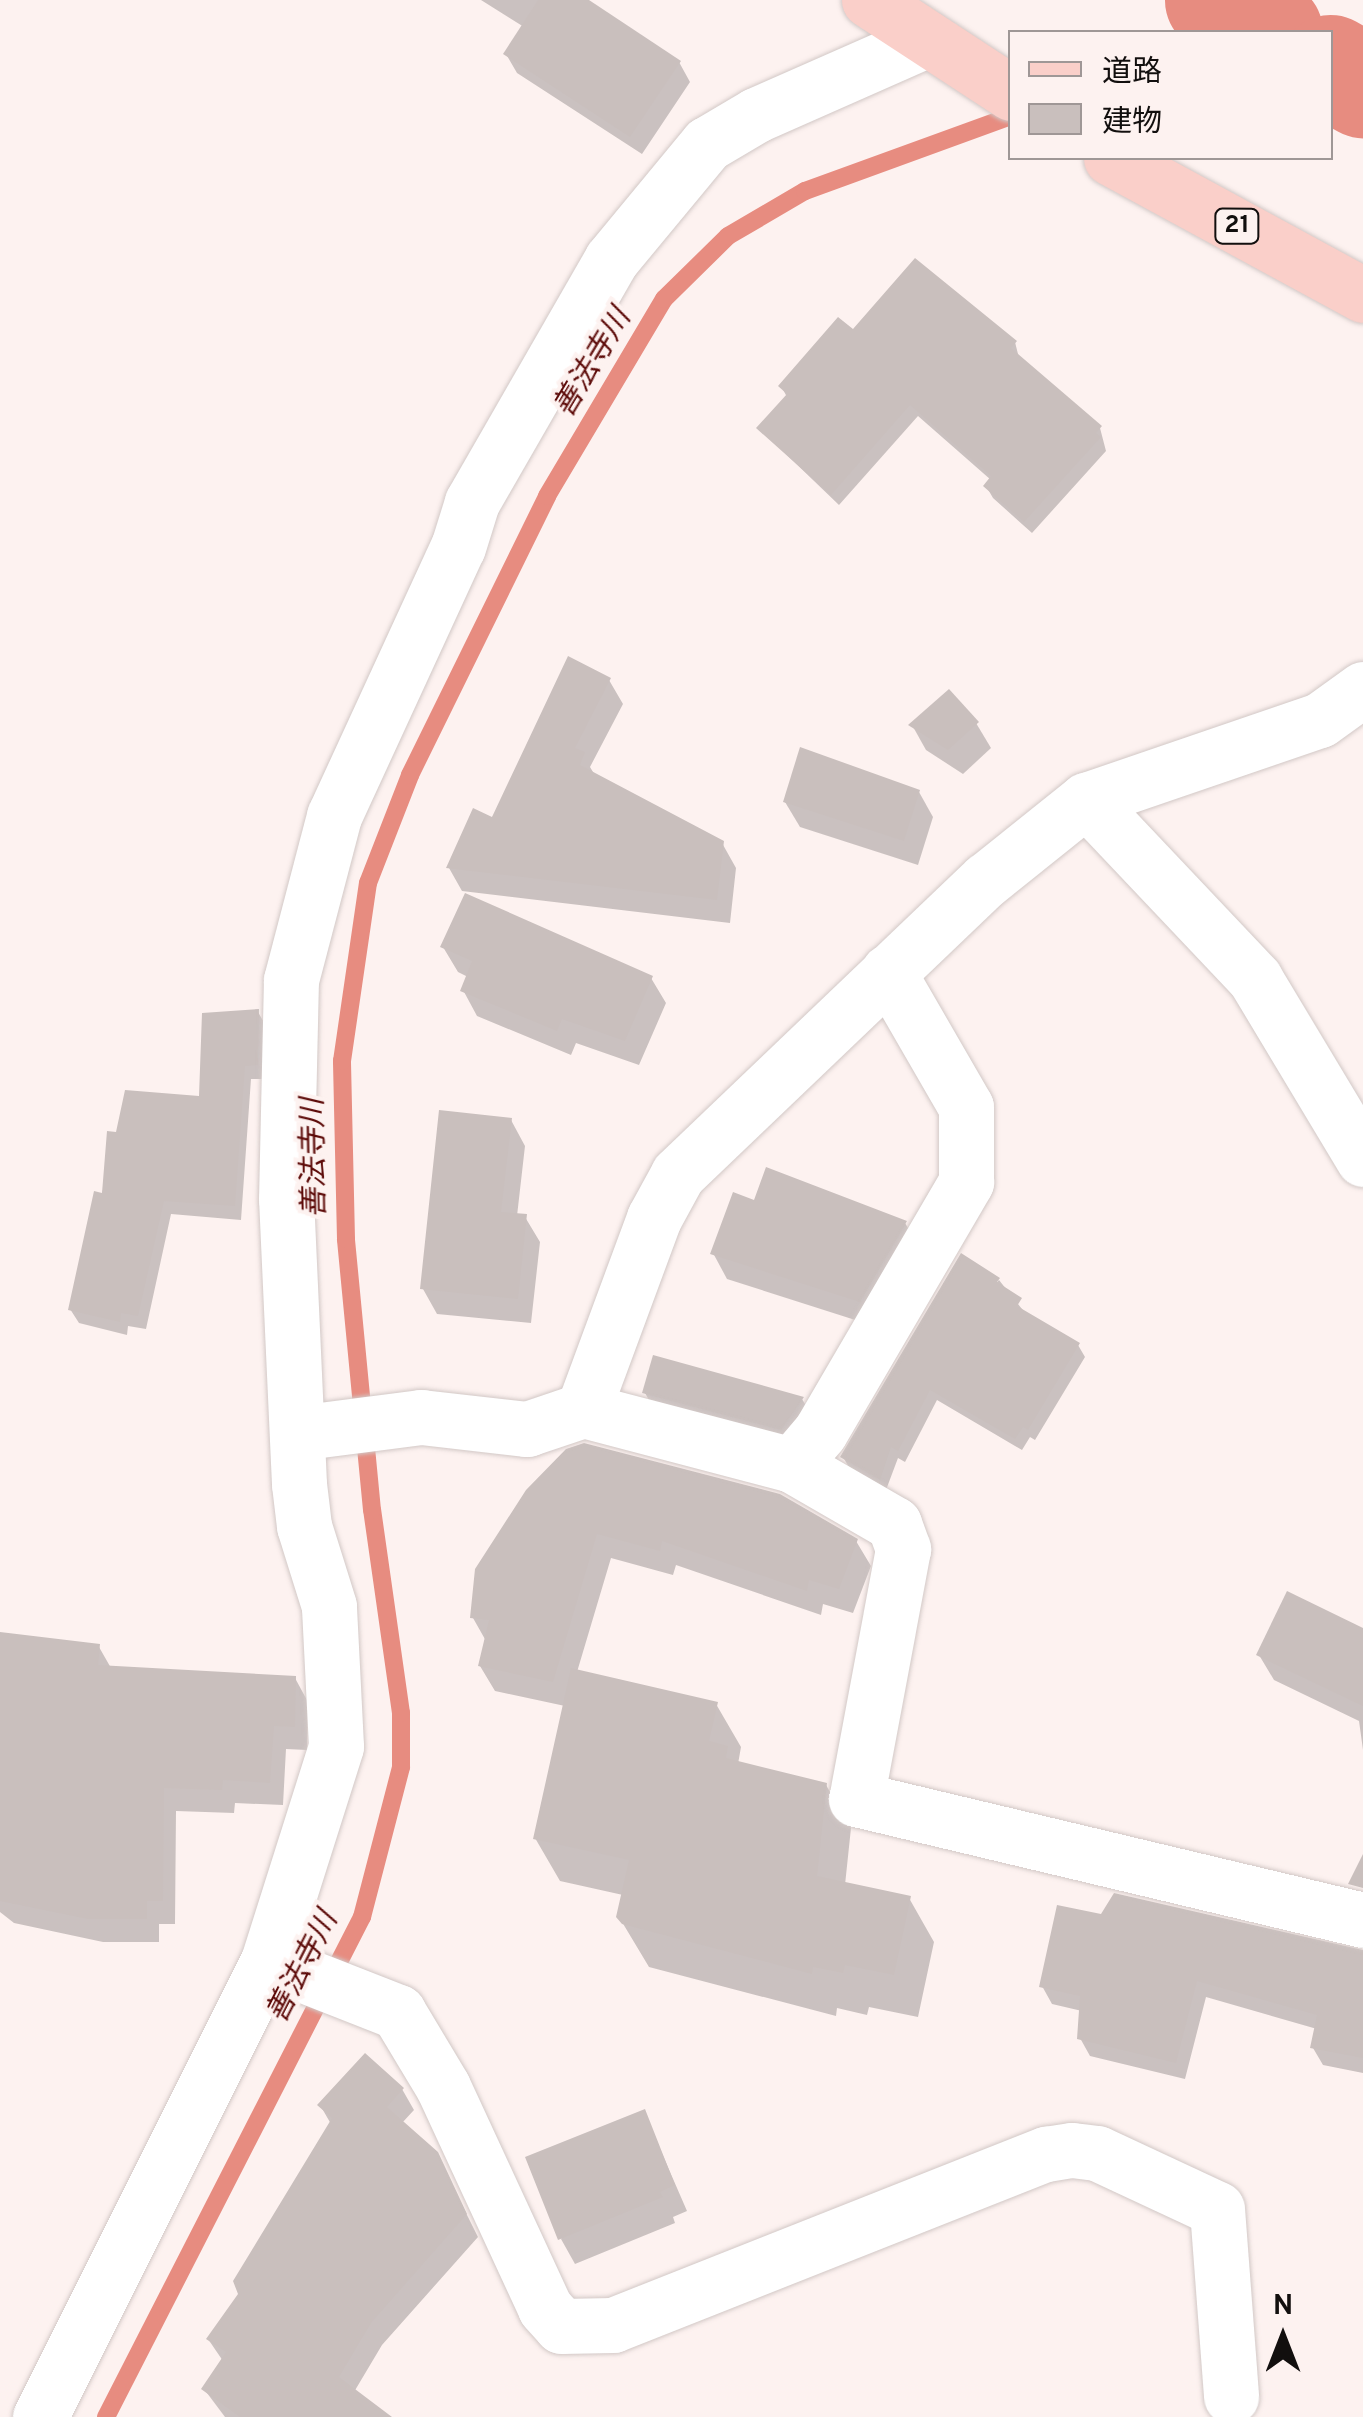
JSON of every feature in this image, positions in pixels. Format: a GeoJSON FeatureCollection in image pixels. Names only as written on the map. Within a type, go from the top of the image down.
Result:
{"type":"FeatureCollection","features":[{"type":"Feature","properties":{"kind":"main road"},"geometry":{"type":"LineString","coordinates":[[868,0],[1008,93]]}},
{"type":"Feature","properties":{"kind":"main road","name":"21"},"geometry":{"type":"LineString","coordinates":[[1114,160],[1363,295]]}},
{"type":"Feature","properties":{"kind":"street"},"geometry":{"type":"LineString","coordinates":[[40,2417],[277,1964],[324,1802],[336,1746],[328,1606],[304,1526],[310,1431],[286,1199],[286,1034],[294,957],[356,760],[458,546],[472,502],[611,260],[682,169],[708,144],[756,116],[941,48]]}},
{"type":"Feature","properties":{"kind":"street"},"geometry":{"type":"LineString","coordinates":[[583,1410],[647,1236],[678,1174],[986,880],[1086,800],[1320,720],[1363,689]]}},
{"type":"Feature","properties":{"kind":"street"},"geometry":{"type":"LineString","coordinates":[[1086,800],[1255,980],[1363,1160]]}},
{"type":"Feature","properties":{"kind":"street"},"geometry":{"type":"LineString","coordinates":[[792,1465],[820,1432],[966,1182],[966,1108],[888,972]]}},
{"type":"Feature","properties":{"kind":"street"},"geometry":{"type":"LineString","coordinates":[[310,1431],[421,1417],[527,1429],[583,1410],[792,1465],[894,1524],[903,1549],[856,1799],[1363,1920]]}},
{"type":"Feature","properties":{"kind":"street"},"geometry":{"type":"LineString","coordinates":[[277,1964],[398,2012],[443,2087],[545,2308],[561,2326],[614,2326],[1046,2154],[1072,2150],[1097,2153],[1216,2209],[1231,2396]]}},
{"type":"Feature","properties":{"kind":"building"},"geometry":{"type":"Polygon","coordinates":[[[538,0],[589,0],[681,61],[630,137],[503,54],[538,0]]]}},
{"type":"Feature","properties":{"kind":"building"},"geometry":{"type":"Polygon","coordinates":[[[915,258],[1017,341],[1011,348],[1102,426],[1096,433],[1101,437],[1024,522],[983,486],[991,476],[910,405],[831,495],[756,428],[787,394],[778,386],[838,317],[853,329],[915,258]]]}},
{"type":"Feature","properties":{"kind":"building"},"geometry":{"type":"Polygon","coordinates":[[[568,656],[611,678],[575,748],[585,752],[580,765],[724,841],[717,900],[446,868],[473,808],[492,817],[568,656]]]}},
{"type":"Feature","properties":{"kind":"building"},"geometry":{"type":"Polygon","coordinates":[[[949,689],[979,722],[948,750],[908,725],[949,689]]]}},
{"type":"Feature","properties":{"kind":"building"},"geometry":{"type":"Polygon","coordinates":[[[800,747],[920,790],[904,841],[783,802],[800,747]]]}},
{"type":"Feature","properties":{"kind":"building"},"geometry":{"type":"Polygon","coordinates":[[[465,893],[653,976],[625,1041],[562,1019],[557,1031],[460,991],[472,961],[440,947],[465,893]]]}},
{"type":"Feature","properties":{"kind":"building"},"geometry":{"type":"Polygon","coordinates":[[[259,1009],[258,1065],[245,1066],[235,1206],[164,1201],[138,1316],[121,1313],[120,1322],[68,1310],[94,1191],[102,1193],[107,1131],[116,1132],[125,1090],[199,1096],[202,1013],[259,1009]]]}},
{"type":"Feature","properties":{"kind":"building"},"geometry":{"type":"Polygon","coordinates":[[[439,1110],[512,1118],[501,1212],[527,1214],[518,1299],[420,1289],[439,1110]]]}},
{"type":"Feature","properties":{"kind":"building"},"geometry":{"type":"Polygon","coordinates":[[[766,1167],[907,1221],[860,1302],[710,1254],[733,1192],[754,1200],[766,1167]]]}},
{"type":"Feature","properties":{"kind":"building"},"geometry":{"type":"Polygon","coordinates":[[[961,1253],[1000,1278],[997,1282],[1022,1298],[1017,1306],[1080,1343],[1028,1430],[1023,1427],[1015,1439],[930,1390],[898,1451],[891,1447],[880,1480],[840,1457],[961,1253]]]}},
{"type":"Feature","properties":{"kind":"building"},"geometry":{"type":"Polygon","coordinates":[[[653,1355],[804,1397],[781,1430],[642,1393],[653,1355]]]}},
{"type":"Feature","properties":{"kind":"building"},"geometry":{"type":"Polygon","coordinates":[[[584,1443],[780,1494],[858,1539],[839,1589],[809,1580],[807,1591],[662,1541],[660,1551],[597,1534],[553,1682],[478,1666],[489,1620],[470,1618],[475,1569],[526,1490],[566,1449],[584,1443]]]}},
{"type":"Feature","properties":{"kind":"building"},"geometry":{"type":"Polygon","coordinates":[[[1287,1591],[1363,1628],[1363,1706],[1256,1655],[1287,1591]]]}},
{"type":"Feature","properties":{"kind":"building"},"geometry":{"type":"Polygon","coordinates":[[[0,1632],[100,1644],[98,1665],[296,1676],[295,1727],[274,1726],[270,1783],[223,1780],[222,1790],[164,1788],[163,1901],[147,1901],[147,1919],[88,1919],[0,1901],[0,1632]]]}},
{"type":"Feature","properties":{"kind":"building"},"geometry":{"type":"Polygon","coordinates":[[[571,1668],[718,1702],[709,1741],[728,1746],[726,1758],[827,1783],[817,1876],[911,1896],[894,1975],[845,1965],[843,1973],[813,1967],[812,1974],[622,1924],[616,1917],[629,1860],[533,1839],[571,1668]]]}},
{"type":"Feature","properties":{"kind":"building"},"geometry":{"type":"Polygon","coordinates":[[[1363,1854],[1363,1888],[1348,1884],[1363,1854]]]}},
{"type":"Feature","properties":{"kind":"building"},"geometry":{"type":"Polygon","coordinates":[[[1114,1893],[1363,1950],[1363,2058],[1310,2048],[1317,2015],[1197,1981],[1176,2063],[1077,2039],[1080,1996],[1039,1987],[1057,1905],[1101,1914],[1114,1893]]]}},
{"type":"Feature","properties":{"kind":"building"},"geometry":{"type":"Polygon","coordinates":[[[365,2053],[404,2088],[387,2107],[438,2152],[467,2214],[371,2323],[339,2377],[392,2417],[240,2417],[201,2389],[226,2352],[206,2339],[238,2294],[233,2281],[332,2118],[317,2105],[365,2053]]]}},
{"type":"Feature","properties":{"kind":"building"},"geometry":{"type":"Polygon","coordinates":[[[645,2109],[675,2185],[660,2192],[663,2197],[558,2240],[525,2157],[645,2109]]]}},
{"type":"Feature","properties":{"kind":"waterway","name":"善法寺川"},"geometry":{"type":"LineString","coordinates":[[1217,0],[1267,30]]}},
{"type":"Feature","properties":{"kind":"waterway","name":"善法寺川"},"geometry":{"type":"LineString","coordinates":[[1216,30],[1245,18]]}},
{"type":"Feature","properties":{"kind":"waterway"},"geometry":{"type":"LineString","coordinates":[[1333,69],[1363,85]]}},
{"type":"Feature","properties":{"kind":"waterway","name":"善法寺川"},"geometry":{"type":"LineString","coordinates":[[106,2417],[362,1917],[401,1767],[401,1713],[372,1510],[346,1239],[342,1061],[368,883],[410,775],[547,496],[664,299],[728,236],[805,191],[1008,117]]}}]}
